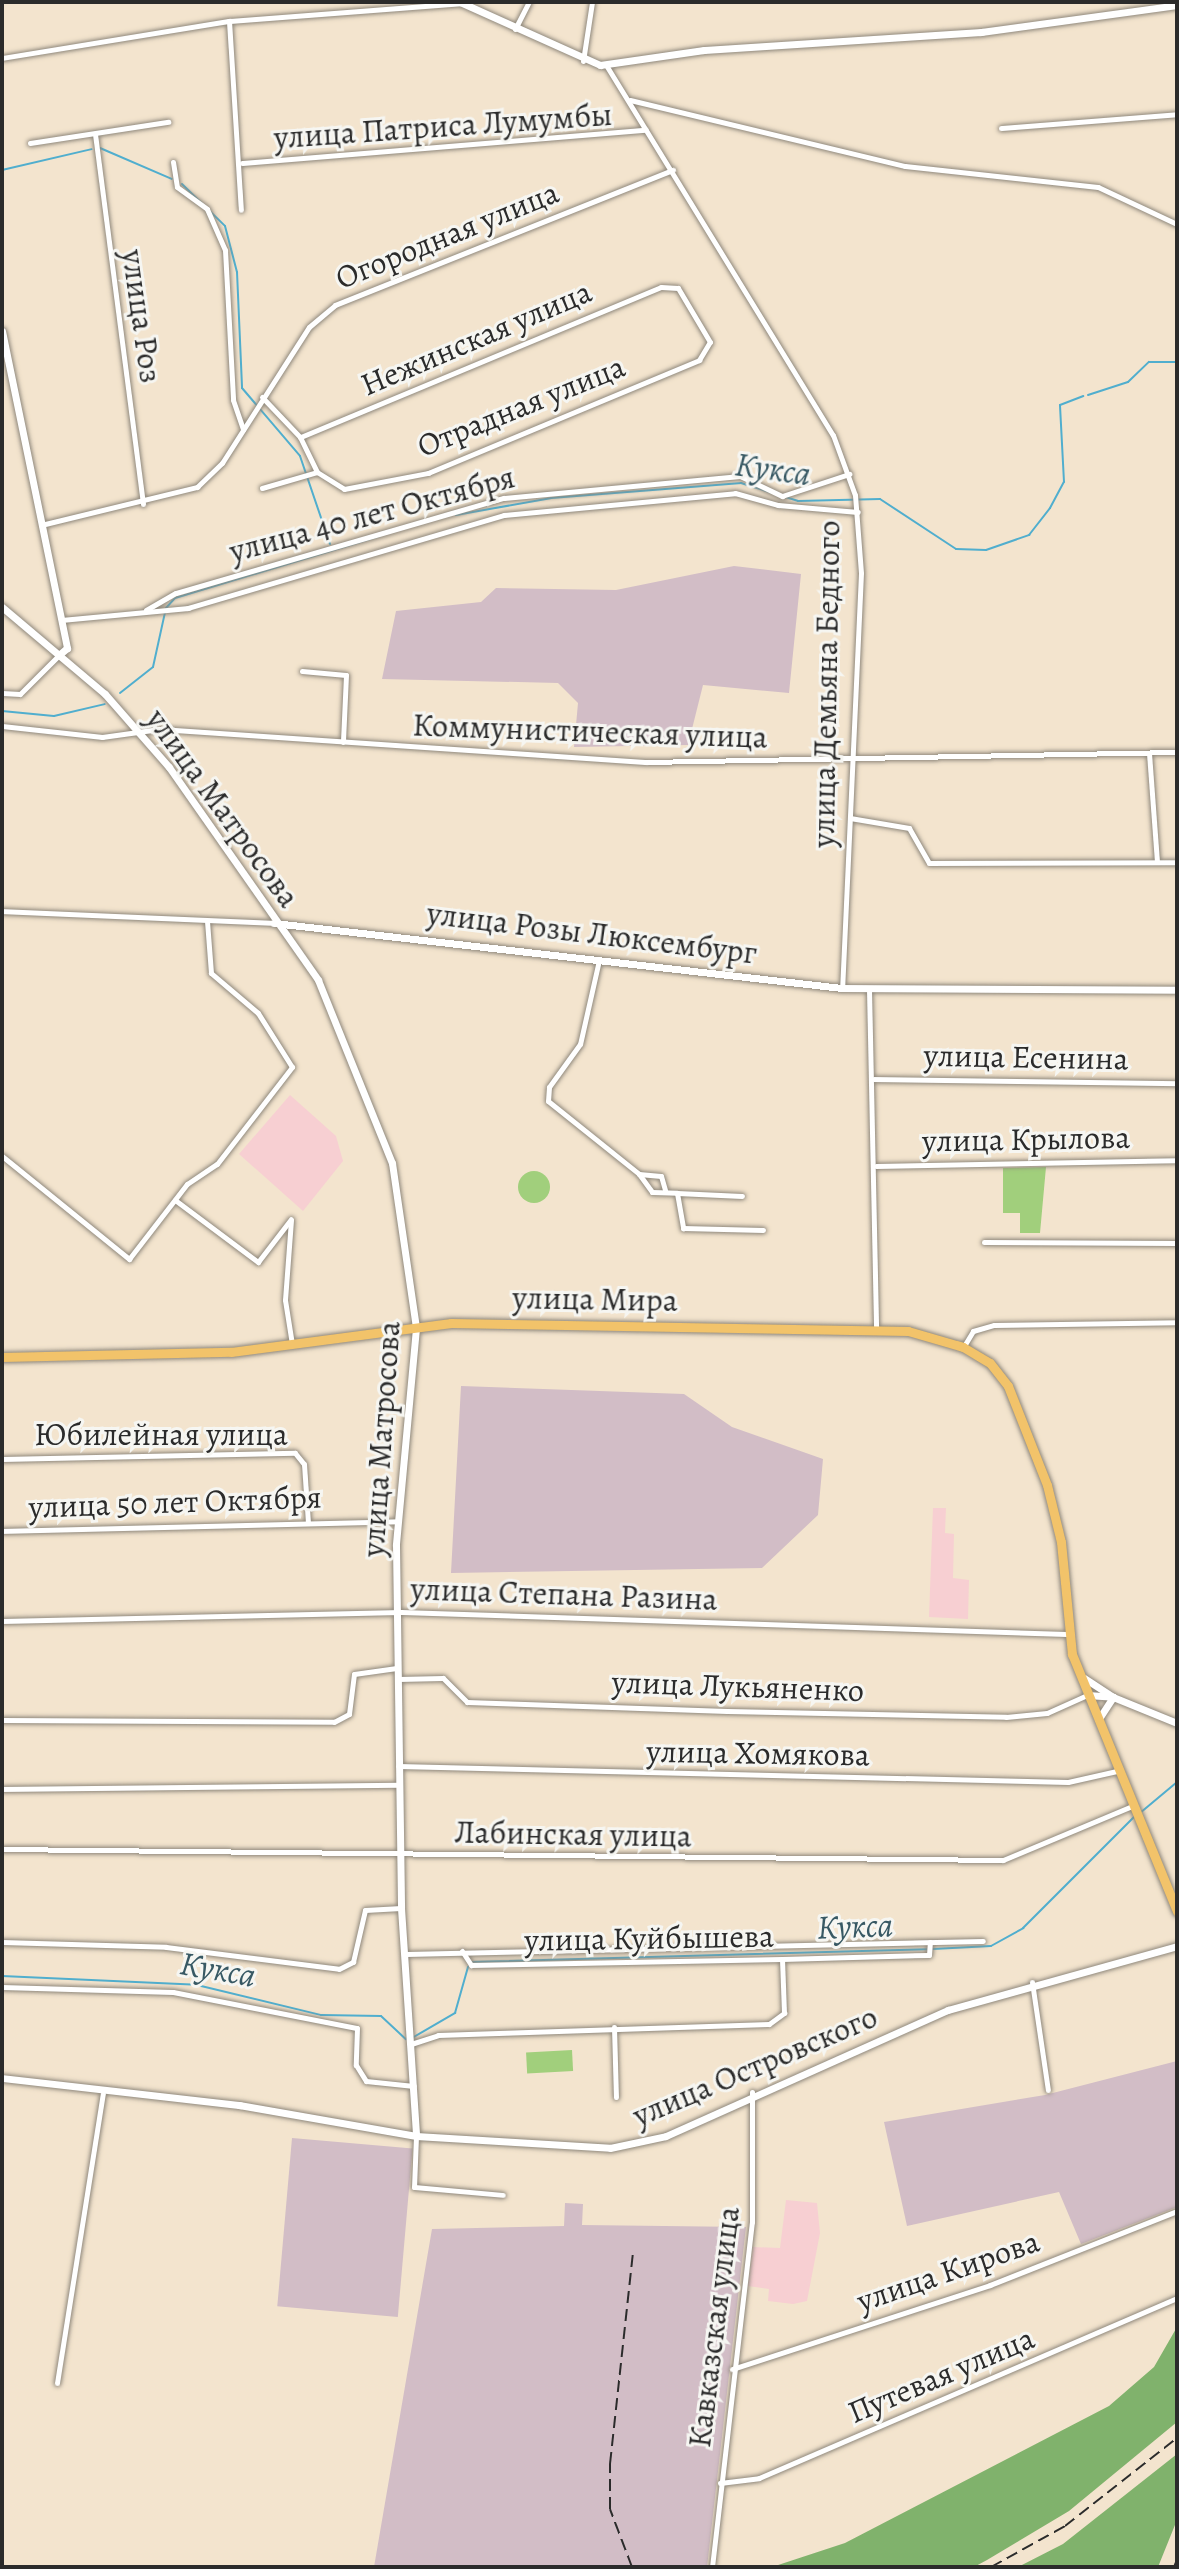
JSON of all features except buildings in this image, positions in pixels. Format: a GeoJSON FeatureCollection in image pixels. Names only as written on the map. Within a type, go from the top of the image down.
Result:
{"type":"FeatureCollection","features":[{"type":"Feature","properties":{"kind":"main road","name":"улица Мира"},"geometry":{"type":"LineString","coordinates":[[2,1357],[293,1347],[416,1328],[876,1330],[963,1347]]}},
{"type":"Feature","properties":{"kind":"main road"},"geometry":{"type":"LineString","coordinates":[[963,1347],[990,1363],[1008,1386],[1047,1485],[1061,1542],[1067,1634],[1079,1674],[1177,1911]]}},
{"type":"Feature","properties":{"kind":"street"},"geometry":{"type":"LineString","coordinates":[[2,58],[229,21],[460,2],[583,61],[606,65],[704,50],[981,32],[1177,5]]}},
{"type":"Feature","properties":{"kind":"street"},"geometry":{"type":"LineString","coordinates":[[515,30],[529,2]]}},
{"type":"Feature","properties":{"kind":"street"},"geometry":{"type":"LineString","coordinates":[[583,61],[592,2]]}},
{"type":"Feature","properties":{"kind":"street"},"geometry":{"type":"LineString","coordinates":[[229,21],[242,163],[241,210]]}},
{"type":"Feature","properties":{"kind":"street","name":"улица Демьяна Бедного"},"geometry":{"type":"LineString","coordinates":[[606,65],[826,422],[849,474],[856,499],[852,762],[842,988]]}},
{"type":"Feature","properties":{"kind":"street"},"geometry":{"type":"LineString","coordinates":[[629,100],[905,166],[1098,187],[1177,224]]}},
{"type":"Feature","properties":{"kind":"street"},"geometry":{"type":"LineString","coordinates":[[1001,128],[1177,114]]}},
{"type":"Feature","properties":{"kind":"street"},"geometry":{"type":"LineString","coordinates":[[30,143],[168,122]]}},
{"type":"Feature","properties":{"kind":"street","name":"улица Патриса Лумумбы"},"geometry":{"type":"LineString","coordinates":[[242,163],[646,130]]}},
{"type":"Feature","properties":{"kind":"street","name":"улица Роз"},"geometry":{"type":"LineString","coordinates":[[95,134],[143,504]]}},
{"type":"Feature","properties":{"kind":"street"},"geometry":{"type":"LineString","coordinates":[[173,162],[177,187],[207,209],[225,250],[233,400],[243,429]]}},
{"type":"Feature","properties":{"kind":"street","name":"Огородная улица"},"geometry":{"type":"LineString","coordinates":[[40,525],[143,504],[197,487],[243,429],[309,327],[335,305],[673,170]]}},
{"type":"Feature","properties":{"kind":"street","name":"Отрадная улица"},"geometry":{"type":"LineString","coordinates":[[317,472],[344,489],[428,473],[710,350],[688,302],[671,285]]}},
{"type":"Feature","properties":{"kind":"street","name":"Нежинская улица"},"geometry":{"type":"LineString","coordinates":[[300,437],[671,285]]}},
{"type":"Feature","properties":{"kind":"street"},"geometry":{"type":"LineString","coordinates":[[2,331],[67,648],[20,694],[2,693]]}},
{"type":"Feature","properties":{"kind":"street"},"geometry":{"type":"LineString","coordinates":[[260,399],[300,437],[317,472],[262,488]]}},
{"type":"Feature","properties":{"kind":"street","name":"улица 40 лет Октября"},"geometry":{"type":"LineString","coordinates":[[145,611],[176,593],[504,498],[740,476],[782,496],[849,474]]}},
{"type":"Feature","properties":{"kind":"street","name":"улица 40 лет Октября"},"geometry":{"type":"LineString","coordinates":[[61,620],[166,608],[504,515],[735,493],[778,505],[858,512]]}},
{"type":"Feature","properties":{"kind":"street","name":"улица Матросова"},"geometry":{"type":"LineString","coordinates":[[2,607],[112,700],[141,731],[274,923],[318,980],[387,1146],[416,1328],[398,1521],[396,1612],[397,1785],[401,1908],[414,2086],[414,2187],[503,2195]]}},
{"type":"Feature","properties":{"kind":"street"},"geometry":{"type":"LineString","coordinates":[[302,671],[346,675],[343,742]]}},
{"type":"Feature","properties":{"kind":"street","name":"Коммунистическая улица"},"geometry":{"type":"LineString","coordinates":[[2,726],[102,737],[141,731],[343,742],[545,759],[852,762],[1177,752]]}},
{"type":"Feature","properties":{"kind":"street"},"geometry":{"type":"LineString","coordinates":[[1149,753],[1157,862]]}},
{"type":"Feature","properties":{"kind":"street"},"geometry":{"type":"LineString","coordinates":[[850,818],[909,828],[929,863],[1177,862]]}},
{"type":"Feature","properties":{"kind":"street","name":"улица Розы Люксембург"},"geometry":{"type":"LineString","coordinates":[[2,911],[274,923],[842,988],[1177,990]]}},
{"type":"Feature","properties":{"kind":"street"},"geometry":{"type":"LineString","coordinates":[[2,1156],[129,1259],[175,1200],[217,1164],[292,1067],[258,1013],[211,973],[207,921]]}},
{"type":"Feature","properties":{"kind":"street"},"geometry":{"type":"LineString","coordinates":[[599,960],[580,1044],[546,1093],[552,1106],[639,1174],[652,1192],[665,1190],[742,1196]]}},
{"type":"Feature","properties":{"kind":"street"},"geometry":{"type":"LineString","coordinates":[[869,989],[876,1166],[876,1330]]}},
{"type":"Feature","properties":{"kind":"street","name":"улица Есенина"},"geometry":{"type":"LineString","coordinates":[[874,1079],[1177,1083]]}},
{"type":"Feature","properties":{"kind":"street","name":"улица Крылова"},"geometry":{"type":"LineString","coordinates":[[876,1166],[1177,1160]]}},
{"type":"Feature","properties":{"kind":"street"},"geometry":{"type":"LineString","coordinates":[[639,1174],[661,1176],[665,1190]]}},
{"type":"Feature","properties":{"kind":"street"},"geometry":{"type":"LineString","coordinates":[[677,1193],[683,1228],[763,1230]]}},
{"type":"Feature","properties":{"kind":"street"},"geometry":{"type":"LineString","coordinates":[[175,1200],[258,1262],[291,1219],[285,1300],[293,1347]]}},
{"type":"Feature","properties":{"kind":"street"},"geometry":{"type":"LineString","coordinates":[[984,1242],[1177,1243]]}},
{"type":"Feature","properties":{"kind":"street"},"geometry":{"type":"LineString","coordinates":[[963,1347],[973,1331],[994,1325],[1177,1322]]}},
{"type":"Feature","properties":{"kind":"street","name":"Юбилейная улица"},"geometry":{"type":"LineString","coordinates":[[2,1459],[295,1453],[304,1464],[308,1523]]}},
{"type":"Feature","properties":{"kind":"street","name":"улица 50 лет Октября"},"geometry":{"type":"LineString","coordinates":[[2,1531],[398,1521]]}},
{"type":"Feature","properties":{"kind":"street","name":"улица Степана Разина"},"geometry":{"type":"LineString","coordinates":[[2,1621],[396,1612],[1067,1634]]}},
{"type":"Feature","properties":{"kind":"street"},"geometry":{"type":"LineString","coordinates":[[2,1720],[334,1722],[349,1714],[360,1669],[397,1668]]}},
{"type":"Feature","properties":{"kind":"street"},"geometry":{"type":"LineString","coordinates":[[1079,1674],[1113,1697],[1177,1723]]}},
{"type":"Feature","properties":{"kind":"street","name":"улица Лукьяненко"},"geometry":{"type":"LineString","coordinates":[[397,1679],[443,1678],[467,1702],[742,1712],[1006,1717],[1047,1713],[1087,1695]]}},
{"type":"Feature","properties":{"kind":"street"},"geometry":{"type":"LineString","coordinates":[[1087,1695],[1113,1697]]}},
{"type":"Feature","properties":{"kind":"street"},"geometry":{"type":"LineString","coordinates":[[1098,1722],[1113,1697]]}},
{"type":"Feature","properties":{"kind":"street","name":"улица Хомякова"},"geometry":{"type":"LineString","coordinates":[[397,1766],[1068,1782],[1117,1771]]}},
{"type":"Feature","properties":{"kind":"street"},"geometry":{"type":"LineString","coordinates":[[2,1789],[397,1785]]}},
{"type":"Feature","properties":{"kind":"street","name":"Лабинская улица"},"geometry":{"type":"LineString","coordinates":[[2,1849],[400,1857],[1003,1860],[1134,1812]]}},
{"type":"Feature","properties":{"kind":"street"},"geometry":{"type":"LineString","coordinates":[[2,1942],[166,1947],[339,1969],[353,1962],[365,1910],[401,1908]]}},
{"type":"Feature","properties":{"kind":"street","name":"улица Куйбышева"},"geometry":{"type":"LineString","coordinates":[[462,1950],[471,1965],[782,1959],[983,1941]]}},
{"type":"Feature","properties":{"kind":"street","name":"улица Куйбышева"},"geometry":{"type":"LineString","coordinates":[[406,1954],[462,1950],[930,1946]]}},
{"type":"Feature","properties":{"kind":"street","name":"улица Островского"},"geometry":{"type":"LineString","coordinates":[[2,2078],[103,2094],[239,2105],[416,2136],[610,2148],[666,2136],[752,2092],[1032,1982],[1177,1946]]}},
{"type":"Feature","properties":{"kind":"street"},"geometry":{"type":"LineString","coordinates":[[410,2040],[438,2035],[780,2021],[782,1959]]}},
{"type":"Feature","properties":{"kind":"street"},"geometry":{"type":"LineString","coordinates":[[1032,1982],[1048,2090]]}},
{"type":"Feature","properties":{"kind":"street"},"geometry":{"type":"LineString","coordinates":[[2,1987],[173,1992],[357,2028],[356,2065],[366,2081],[414,2086]]}},
{"type":"Feature","properties":{"kind":"street"},"geometry":{"type":"LineString","coordinates":[[614,2027],[616,2097]]}},
{"type":"Feature","properties":{"kind":"street","name":"Кавказская улица"},"geometry":{"type":"LineString","coordinates":[[712,2567],[757,2154],[752,2092]]}},
{"type":"Feature","properties":{"kind":"street"},"geometry":{"type":"LineString","coordinates":[[57,2383],[103,2094]]}},
{"type":"Feature","properties":{"kind":"street","name":"улица Кирова"},"geometry":{"type":"LineString","coordinates":[[732,2369],[990,2285],[1177,2211]]}},
{"type":"Feature","properties":{"kind":"street","name":"Путевая улица"},"geometry":{"type":"LineString","coordinates":[[720,2483],[759,2478],[1177,2298]]}},
{"type":"Feature","properties":{"kind":"shaded area"},"geometry":{"type":"Polygon","coordinates":[[[734,566],[801,574],[789,693],[703,685],[688,745],[574,747],[578,703],[558,683],[382,679],[396,611],[481,602],[496,588],[616,590],[734,566]]]}},
{"type":"Feature","properties":{"kind":"shaded area"},"geometry":{"type":"Polygon","coordinates":[[[290,1095],[336,1136],[343,1161],[303,1211],[239,1154],[290,1095]]]}},
{"type":"Feature","properties":{"kind":"shaded area"},"geometry":{"type":"Polygon","coordinates":[[[461,1386],[684,1394],[732,1427],[823,1459],[818,1515],[762,1568],[451,1573],[461,1386]]]}},
{"type":"Feature","properties":{"kind":"shaded area"},"geometry":{"type":"Polygon","coordinates":[[[933,1508],[946,1508],[945,1533],[954,1534],[953,1578],[969,1580],[968,1619],[929,1617],[933,1508]]]}},
{"type":"Feature","properties":{"kind":"shaded area"},"geometry":{"type":"Polygon","coordinates":[[[1177,2061],[1177,2207],[1081,2244],[1059,2192],[907,2226],[884,2122],[1045,2095],[1177,2061]]]}},
{"type":"Feature","properties":{"kind":"shaded area"},"geometry":{"type":"Polygon","coordinates":[[[292,2138],[413,2149],[398,2317],[277,2306],[292,2138]]]}},
{"type":"Feature","properties":{"kind":"shaded area"},"geometry":{"type":"Polygon","coordinates":[[[786,2200],[817,2203],[820,2233],[807,2301],[793,2304],[768,2301],[769,2289],[748,2286],[753,2247],[780,2248],[786,2200]]]}},
{"type":"Feature","properties":{"kind":"shaded area"},"geometry":{"type":"Polygon","coordinates":[[[565,2203],[583,2204],[582,2225],[746,2227],[707,2567],[374,2567],[432,2229],[564,2226],[565,2203]]]}},
{"type":"Feature","properties":{"kind":"green space"},"geometry":{"type":"Polygon","coordinates":[[[1046,1167],[1040,1233],[1020,1233],[1020,1213],[1003,1213],[1003,1168],[1046,1167]]]}},
{"type":"Feature","properties":{"kind":"green space"},"geometry":{"type":"Polygon","coordinates":[[[534,1171],[545,1176],[550,1187],[545,1198],[534,1203],[523,1198],[518,1187],[523,1176],[534,1171]]]}},
{"type":"Feature","properties":{"kind":"green space"},"geometry":{"type":"Polygon","coordinates":[[[572,2050],[573,2071],[527,2073],[526,2052],[572,2050]]]}},
{"type":"Feature","properties":{"kind":"green space"},"geometry":{"type":"Polygon","coordinates":[[[1177,2327],[1177,2422],[1069,2511],[987,2560],[974,2567],[772,2567],[845,2543],[1109,2406],[1154,2367],[1177,2327]]]}},
{"type":"Feature","properties":{"kind":"green space"},"geometry":{"type":"Polygon","coordinates":[[[1177,2454],[1177,2520],[1158,2567],[1018,2567],[1063,2544],[1177,2454]]]}},
{"type":"Feature","properties":{"kind":"waterway","name":"Кукса"},"geometry":{"type":"LineString","coordinates":[[100,148],[172,179]]}},
{"type":"Feature","properties":{"kind":"waterway","name":"Кукса"},"geometry":{"type":"LineString","coordinates":[[2,170],[92,149]]}},
{"type":"Feature","properties":{"kind":"waterway","name":"Кукса"},"geometry":{"type":"LineString","coordinates":[[182,184],[225,226],[237,272],[242,388],[300,456],[330,544]]}},
{"type":"Feature","properties":{"kind":"waterway","name":"Кукса"},"geometry":{"type":"LineString","coordinates":[[1088,395],[1128,382],[1149,362],[1177,362]]}},
{"type":"Feature","properties":{"kind":"waterway","name":"Кукса"},"geometry":{"type":"LineString","coordinates":[[456,515],[551,498],[741,483],[798,501],[880,499],[956,549],[986,550],[1029,535],[1050,508],[1064,482],[1060,405],[1083,396]]}},
{"type":"Feature","properties":{"kind":"waterway","name":"Кукса"},"geometry":{"type":"LineString","coordinates":[[120,693],[153,667],[166,608],[175,598],[380,536]]}},
{"type":"Feature","properties":{"kind":"waterway","name":"Кукса"},"geometry":{"type":"LineString","coordinates":[[2,711],[54,716],[105,704]]}},
{"type":"Feature","properties":{"kind":"waterway","name":"Кукса"},"geometry":{"type":"LineString","coordinates":[[1140,1813],[1177,1782]]}},
{"type":"Feature","properties":{"kind":"waterway","name":"Кукса"},"geometry":{"type":"LineString","coordinates":[[933,1949],[991,1946],[1023,1928],[1135,1816]]}},
{"type":"Feature","properties":{"kind":"waterway","name":"Кукса"},"geometry":{"type":"LineString","coordinates":[[470,1962],[927,1949]]}},
{"type":"Feature","properties":{"kind":"waterway","name":"Кукса"},"geometry":{"type":"LineString","coordinates":[[412,2038],[455,2013],[468,1967]]}},
{"type":"Feature","properties":{"kind":"waterway","name":"Кукса"},"geometry":{"type":"LineString","coordinates":[[2,1976],[197,1985],[321,2015],[381,2016],[406,2039]]}},
{"type":"Feature","properties":{"kind":"railway"},"geometry":{"type":"LineString","coordinates":[[632,2567],[610,2509],[610,2464],[633,2252]]}},
{"type":"Feature","properties":{"kind":"railway"},"geometry":{"type":"LineString","coordinates":[[991,2567],[1065,2526],[1177,2438]]}},
{"type":"Feature","properties":{"kind":"railway"},"geometry":{"type":"LineString","coordinates":[[1174,2567],[1177,2560]]}}]}
